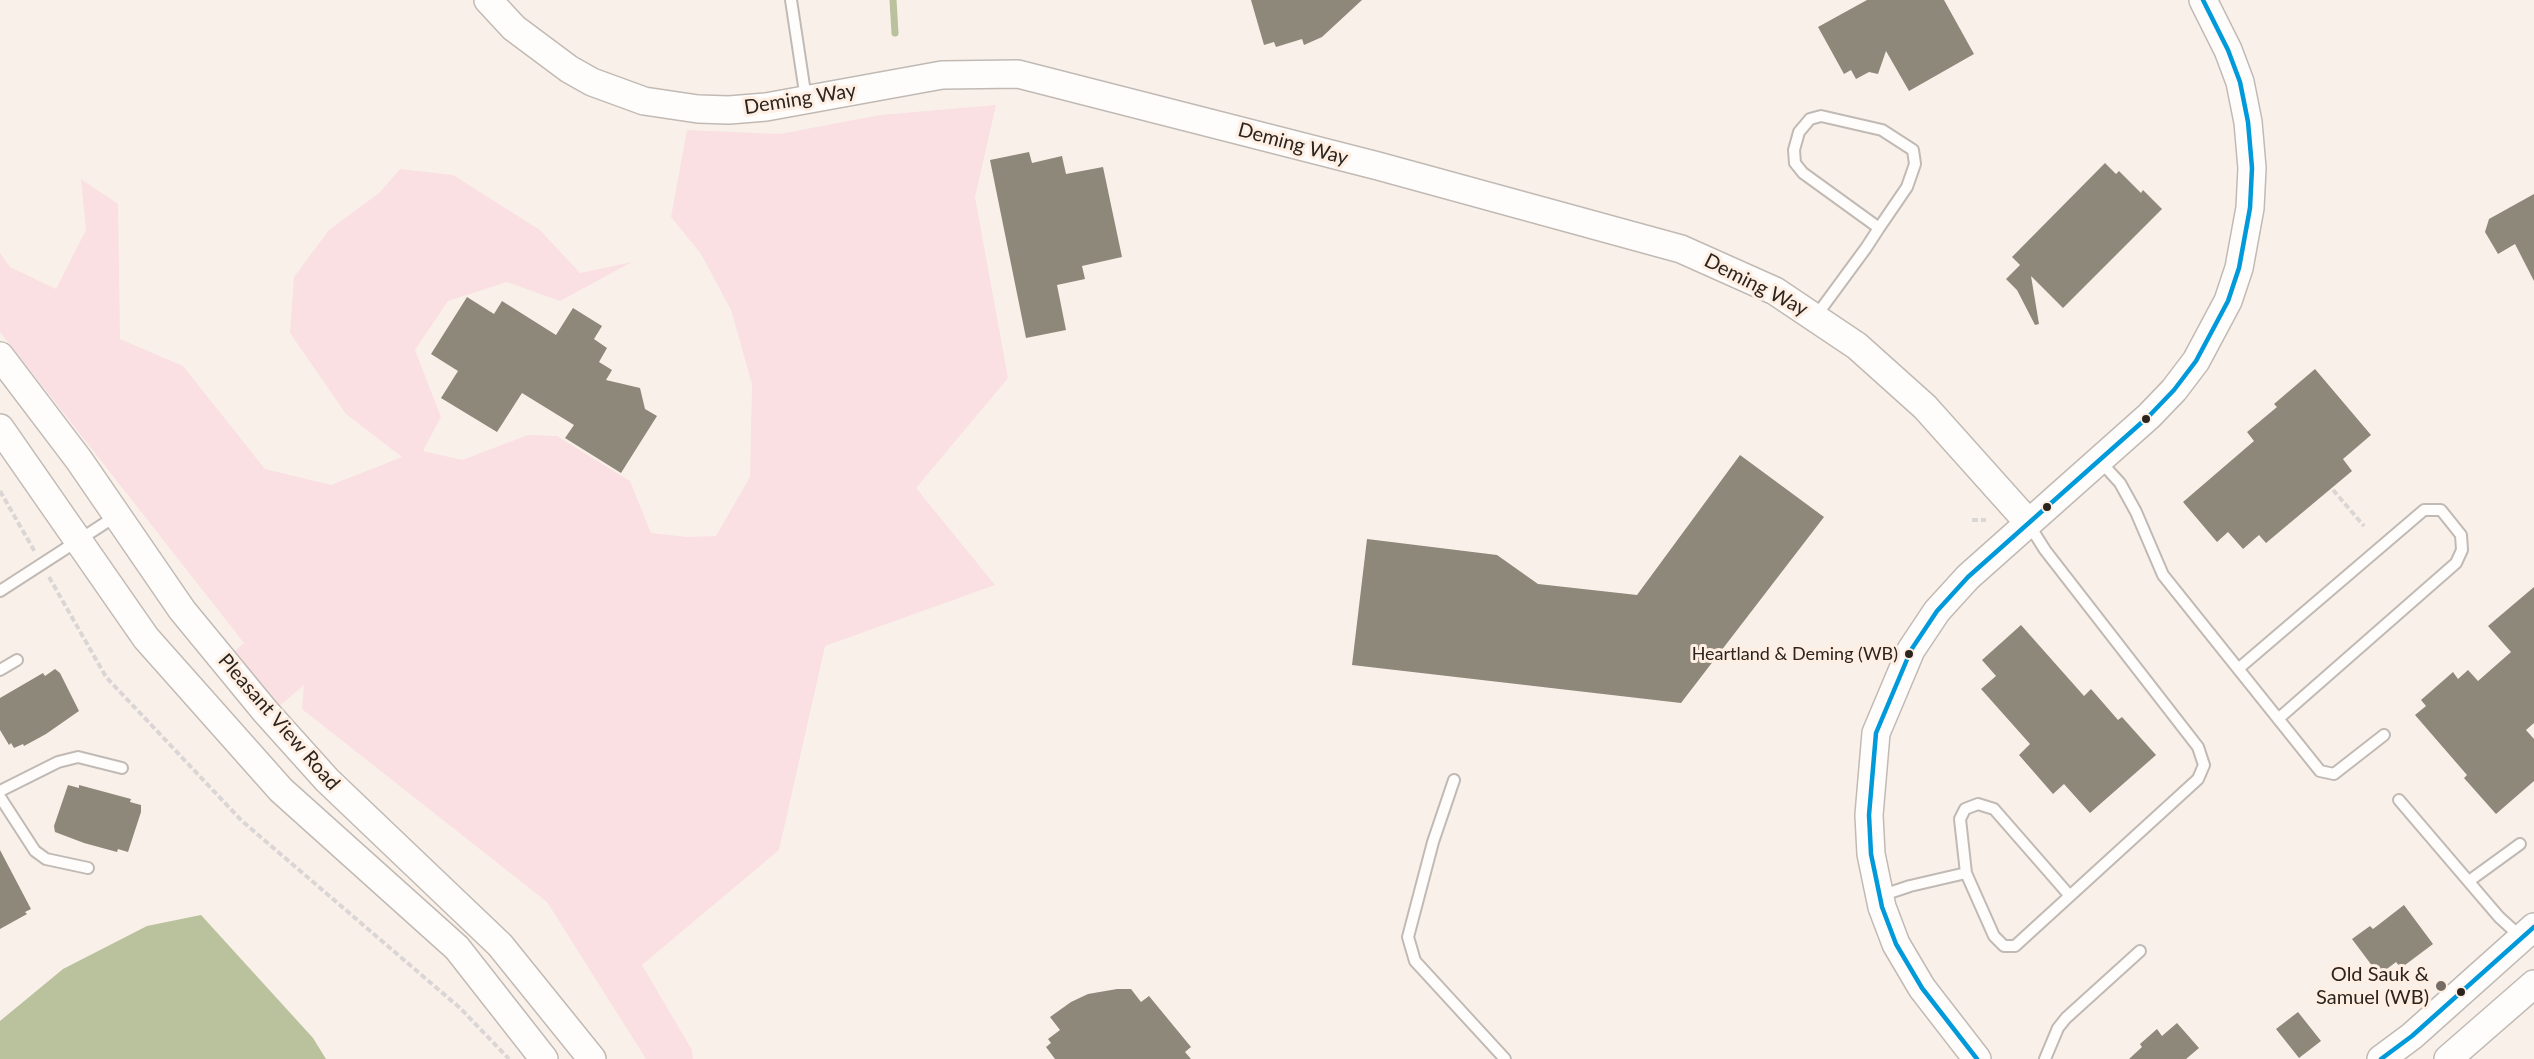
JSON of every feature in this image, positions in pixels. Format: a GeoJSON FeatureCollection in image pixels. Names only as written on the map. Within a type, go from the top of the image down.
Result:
{"type":"FeatureCollection","features":[{"type":"Feature","properties":{"kind":"street","name":"Deming Way"},"geometry":{"type":"LineString","coordinates":[[489,0],[513,28],[536,46],[592,82],[620,94],[666,105],[729,110],[806,100],[942,75],[1018,74],[1055,81],[1681,249],[1745,275],[1816,316],[1857,345],[1897,380],[2028,522]]}},
{"type":"Feature","properties":{"kind":"street"},"geometry":{"type":"LineString","coordinates":[[1977,1059],[1922,988],[1896,944],[1880,896],[1871,854],[1869,815],[1876,733],[1890,694],[1911,650],[1937,611],[1968,577],[2149,416],[2174,390],[2196,361],[2228,301],[2240,268],[2250,208],[2252,168],[2248,122],[2240,82],[2228,50],[2203,0]]}},
{"type":"Feature","properties":{"kind":"street","name":"Pleasant View Road"},"geometry":{"type":"LineString","coordinates":[[0,356],[79,460],[182,610],[265,711],[327,780],[500,945],[592,1059]]}},
{"type":"Feature","properties":{"kind":"street","name":"Pleasant View Road"},"geometry":{"type":"LineString","coordinates":[[0,428],[146,638],[281,790],[457,948],[544,1059]]}},
{"type":"Feature","properties":{"kind":"street"},"geometry":{"type":"LineString","coordinates":[[2381,1059],[2412,1036],[2528,933]]}},
{"type":"Feature","properties":{"kind":"street"},"geometry":{"type":"LineString","coordinates":[[2448,1059],[2534,984]]}},
{"type":"Feature","properties":{"kind":"lane"},"geometry":{"type":"LineString","coordinates":[[791,0],[806,100]]}},
{"type":"Feature","properties":{"kind":"lane"},"geometry":{"type":"LineString","coordinates":[[1816,316],[1879,228],[1907,187],[1915,164],[1913,150],[1882,130],[1821,116],[1810,119],[1799,132],[1794,150],[1795,163],[1803,173],[1879,228]]}},
{"type":"Feature","properties":{"kind":"lane"},"geometry":{"type":"LineString","coordinates":[[2099,460],[2120,483],[2131,502],[2163,575],[2320,771],[2334,774],[2384,735]]}},
{"type":"Feature","properties":{"kind":"lane"},"geometry":{"type":"LineString","coordinates":[[2238,669],[2424,510],[2441,510],[2461,536],[2462,550],[2456,564],[2278,719]]}},
{"type":"Feature","properties":{"kind":"lane"},"geometry":{"type":"LineString","coordinates":[[0,591],[116,516]]}},
{"type":"Feature","properties":{"kind":"lane"},"geometry":{"type":"LineString","coordinates":[[2028,522],[2045,549],[2198,747],[2204,765],[2198,779],[2070,896],[2015,946],[2004,946],[1994,936],[1966,873],[1960,819],[1965,809],[1978,804],[1994,809],[2070,896]]}},
{"type":"Feature","properties":{"kind":"lane"},"geometry":{"type":"LineString","coordinates":[[0,670],[17,660]]}},
{"type":"Feature","properties":{"kind":"lane"},"geometry":{"type":"LineString","coordinates":[[0,791],[58,762],[78,757],[122,768]]}},
{"type":"Feature","properties":{"kind":"lane"},"geometry":{"type":"LineString","coordinates":[[1454,780],[1433,842],[1408,937],[1415,961],[1505,1059]]}},
{"type":"Feature","properties":{"kind":"lane"},"geometry":{"type":"LineString","coordinates":[[0,797],[36,851],[46,859],[88,868]]}},
{"type":"Feature","properties":{"kind":"lane"},"geometry":{"type":"LineString","coordinates":[[2400,800],[2469,881],[2528,933]]}},
{"type":"Feature","properties":{"kind":"lane"},"geometry":{"type":"LineString","coordinates":[[2469,881],[2520,844]]}},
{"type":"Feature","properties":{"kind":"lane"},"geometry":{"type":"LineString","coordinates":[[1880,896],[1910,886],[1966,873]]}},
{"type":"Feature","properties":{"kind":"lane"},"geometry":{"type":"LineString","coordinates":[[2045,1059],[2058,1028],[2066,1018],[2140,951]]}},
{"type":"Feature","properties":{"kind":"path"},"geometry":{"type":"LineString","coordinates":[[2333,490],[2364,526]]}},
{"type":"Feature","properties":{"kind":"path"},"geometry":{"type":"LineString","coordinates":[[0,491],[34,550]]}},
{"type":"Feature","properties":{"kind":"path"},"geometry":{"type":"LineString","coordinates":[[1972,520],[1986,520]]}},
{"type":"Feature","properties":{"kind":"path"},"geometry":{"type":"LineString","coordinates":[[48,575],[106,677],[234,813],[459,1008],[509,1059]]}},
{"type":"Feature","properties":{"kind":"shaded area"},"geometry":{"type":"Polygon","coordinates":[[[996,105],[975,197],[1008,378],[916,488],[995,585],[825,646],[779,850],[642,965],[692,1050],[693,1059],[646,1059],[547,902],[302,709],[304,685],[277,708],[233,653],[244,643],[0,332],[0,253],[10,267],[56,289],[86,230],[81,179],[118,204],[120,339],[183,366],[265,469],[331,485],[402,457],[346,414],[290,333],[294,277],[329,230],[379,193],[400,169],[453,175],[540,230],[580,273],[632,262],[560,301],[507,282],[448,301],[415,350],[441,417],[423,451],[462,460],[528,435],[557,436],[630,481],[651,533],[687,537],[716,536],[750,477],[752,384],[731,310],[701,254],[671,217],[687,130],[780,134],[880,115],[996,105]]]}},
{"type":"Feature","properties":{"kind":"shaded area"},"geometry":{"type":"Polygon","coordinates":[[[201,915],[313,1038],[326,1059],[0,1059],[0,1021],[63,969],[147,926],[201,915]]]}},
{"type":"Feature","properties":{"kind":"building"},"geometry":{"type":"Polygon","coordinates":[[[1251,0],[1362,0],[1322,37],[1304,45],[1302,39],[1276,47],[1274,42],[1264,45],[1251,0]]]}},
{"type":"Feature","properties":{"kind":"building"},"geometry":{"type":"Polygon","coordinates":[[[1867,0],[1944,0],[1974,54],[1909,91],[1886,51],[1878,74],[1869,72],[1856,79],[1851,70],[1844,74],[1818,27],[1867,0]]]}},
{"type":"Feature","properties":{"kind":"building"},"geometry":{"type":"Polygon","coordinates":[[[1029,152],[1032,163],[1062,156],[1066,174],[1103,167],[1122,257],[1082,266],[1085,279],[1057,285],[1066,330],[1026,338],[990,160],[1029,152]]]}},
{"type":"Feature","properties":{"kind":"building"},"geometry":{"type":"Polygon","coordinates":[[[2105,163],[2116,174],[2119,171],[2141,193],[2143,190],[2162,209],[2063,308],[2031,276],[2039,324],[2035,325],[2017,290],[2006,279],[2020,265],[2012,257],[2105,163]]]}},
{"type":"Feature","properties":{"kind":"building"},"geometry":{"type":"Polygon","coordinates":[[[2534,194],[2534,281],[2515,244],[2498,254],[2485,232],[2489,219],[2534,194]]]}},
{"type":"Feature","properties":{"kind":"building"},"geometry":{"type":"Polygon","coordinates":[[[467,297],[494,314],[502,301],[556,335],[573,308],[602,326],[594,339],[607,348],[599,362],[612,370],[606,380],[640,388],[645,409],[657,416],[621,473],[565,438],[574,425],[522,393],[497,432],[441,398],[458,371],[431,354],[467,297]]]}},
{"type":"Feature","properties":{"kind":"building"},"geometry":{"type":"Polygon","coordinates":[[[2315,369],[2371,435],[2343,459],[2352,471],[2266,543],[2259,535],[2243,549],[2228,532],[2217,542],[2183,502],[2254,441],[2247,432],[2277,407],[2274,404],[2315,369]]]}},
{"type":"Feature","properties":{"kind":"building"},"geometry":{"type":"Polygon","coordinates":[[[1740,455],[1824,517],[1681,703],[1352,665],[1367,539],[1497,555],[1538,584],[1637,595],[1740,455]]]}},
{"type":"Feature","properties":{"kind":"building"},"geometry":{"type":"Polygon","coordinates":[[[2534,587],[2534,723],[2526,730],[2534,739],[2534,781],[2496,814],[2464,778],[2467,775],[2415,715],[2426,706],[2421,700],[2453,672],[2458,679],[2468,670],[2478,681],[2511,652],[2488,626],[2534,587]]]}},
{"type":"Feature","properties":{"kind":"building"},"geometry":{"type":"Polygon","coordinates":[[[2021,625],[2084,696],[2091,689],[2118,720],[2122,717],[2156,755],[2090,813],[2064,784],[2053,794],[2019,755],[2030,744],[1981,689],[1996,676],[1982,660],[2021,625]]]}},
{"type":"Feature","properties":{"kind":"building"},"geometry":{"type":"Polygon","coordinates":[[[55,669],[60,673],[79,711],[46,734],[24,746],[23,744],[14,748],[11,743],[9,745],[0,730],[0,698],[43,673],[45,676],[55,669]]]}},
{"type":"Feature","properties":{"kind":"building"},"geometry":{"type":"Polygon","coordinates":[[[68,785],[79,788],[79,785],[131,799],[130,802],[141,805],[141,812],[128,852],[118,849],[117,852],[84,843],[55,832],[54,826],[68,785]]]}},
{"type":"Feature","properties":{"kind":"building"},"geometry":{"type":"Polygon","coordinates":[[[0,850],[31,909],[25,912],[27,914],[0,929],[0,850]]]}},
{"type":"Feature","properties":{"kind":"building"},"geometry":{"type":"Polygon","coordinates":[[[2404,905],[2433,944],[2401,968],[2396,962],[2379,975],[2352,939],[2370,926],[2373,929],[2404,905]]]}},
{"type":"Feature","properties":{"kind":"building"},"geometry":{"type":"Polygon","coordinates":[[[1131,989],[1141,1002],[1149,996],[1191,1047],[1185,1052],[1191,1059],[1055,1059],[1046,1047],[1051,1043],[1048,1039],[1060,1030],[1050,1017],[1071,1002],[1088,994],[1131,989]]]}},
{"type":"Feature","properties":{"kind":"building"},"geometry":{"type":"Polygon","coordinates":[[[2298,1012],[2321,1041],[2299,1058],[2276,1029],[2298,1012]]]}},
{"type":"Feature","properties":{"kind":"building"},"geometry":{"type":"Polygon","coordinates":[[[2177,1023],[2199,1048],[2186,1059],[2129,1059],[2142,1047],[2140,1044],[2157,1029],[2162,1036],[2177,1023]]]}},
{"type":"Feature","properties":{"kind":"waterway"},"geometry":{"type":"LineString","coordinates":[[893,0],[895,33]]}},
{"type":"Feature","properties":{"kind":"transit line"},"geometry":{"type":"LineString","coordinates":[[1977,1059],[1922,988],[1896,944],[1882,907],[1871,854],[1869,815],[1876,733],[1911,650],[1937,611],[1968,577],[2149,416],[2174,390],[2196,361],[2228,301],[2239,268],[2250,208],[2252,168],[2248,122],[2240,82],[2228,50],[2203,0]]}},
{"type":"Feature","properties":{"kind":"transit line"},"geometry":{"type":"LineString","coordinates":[[2381,1059],[2412,1036],[2534,927]]}},
{"type":"Feature","properties":{"kind":"place","name":"Heartland & Deming (WB)"},"geometry":{"type":"Point","coordinates":[1909,654]}},
{"type":"Feature","properties":{"kind":"place","name":"Old Sauk & Samuel (WB)"},"geometry":{"type":"Point","coordinates":[2441,986]}}]}
